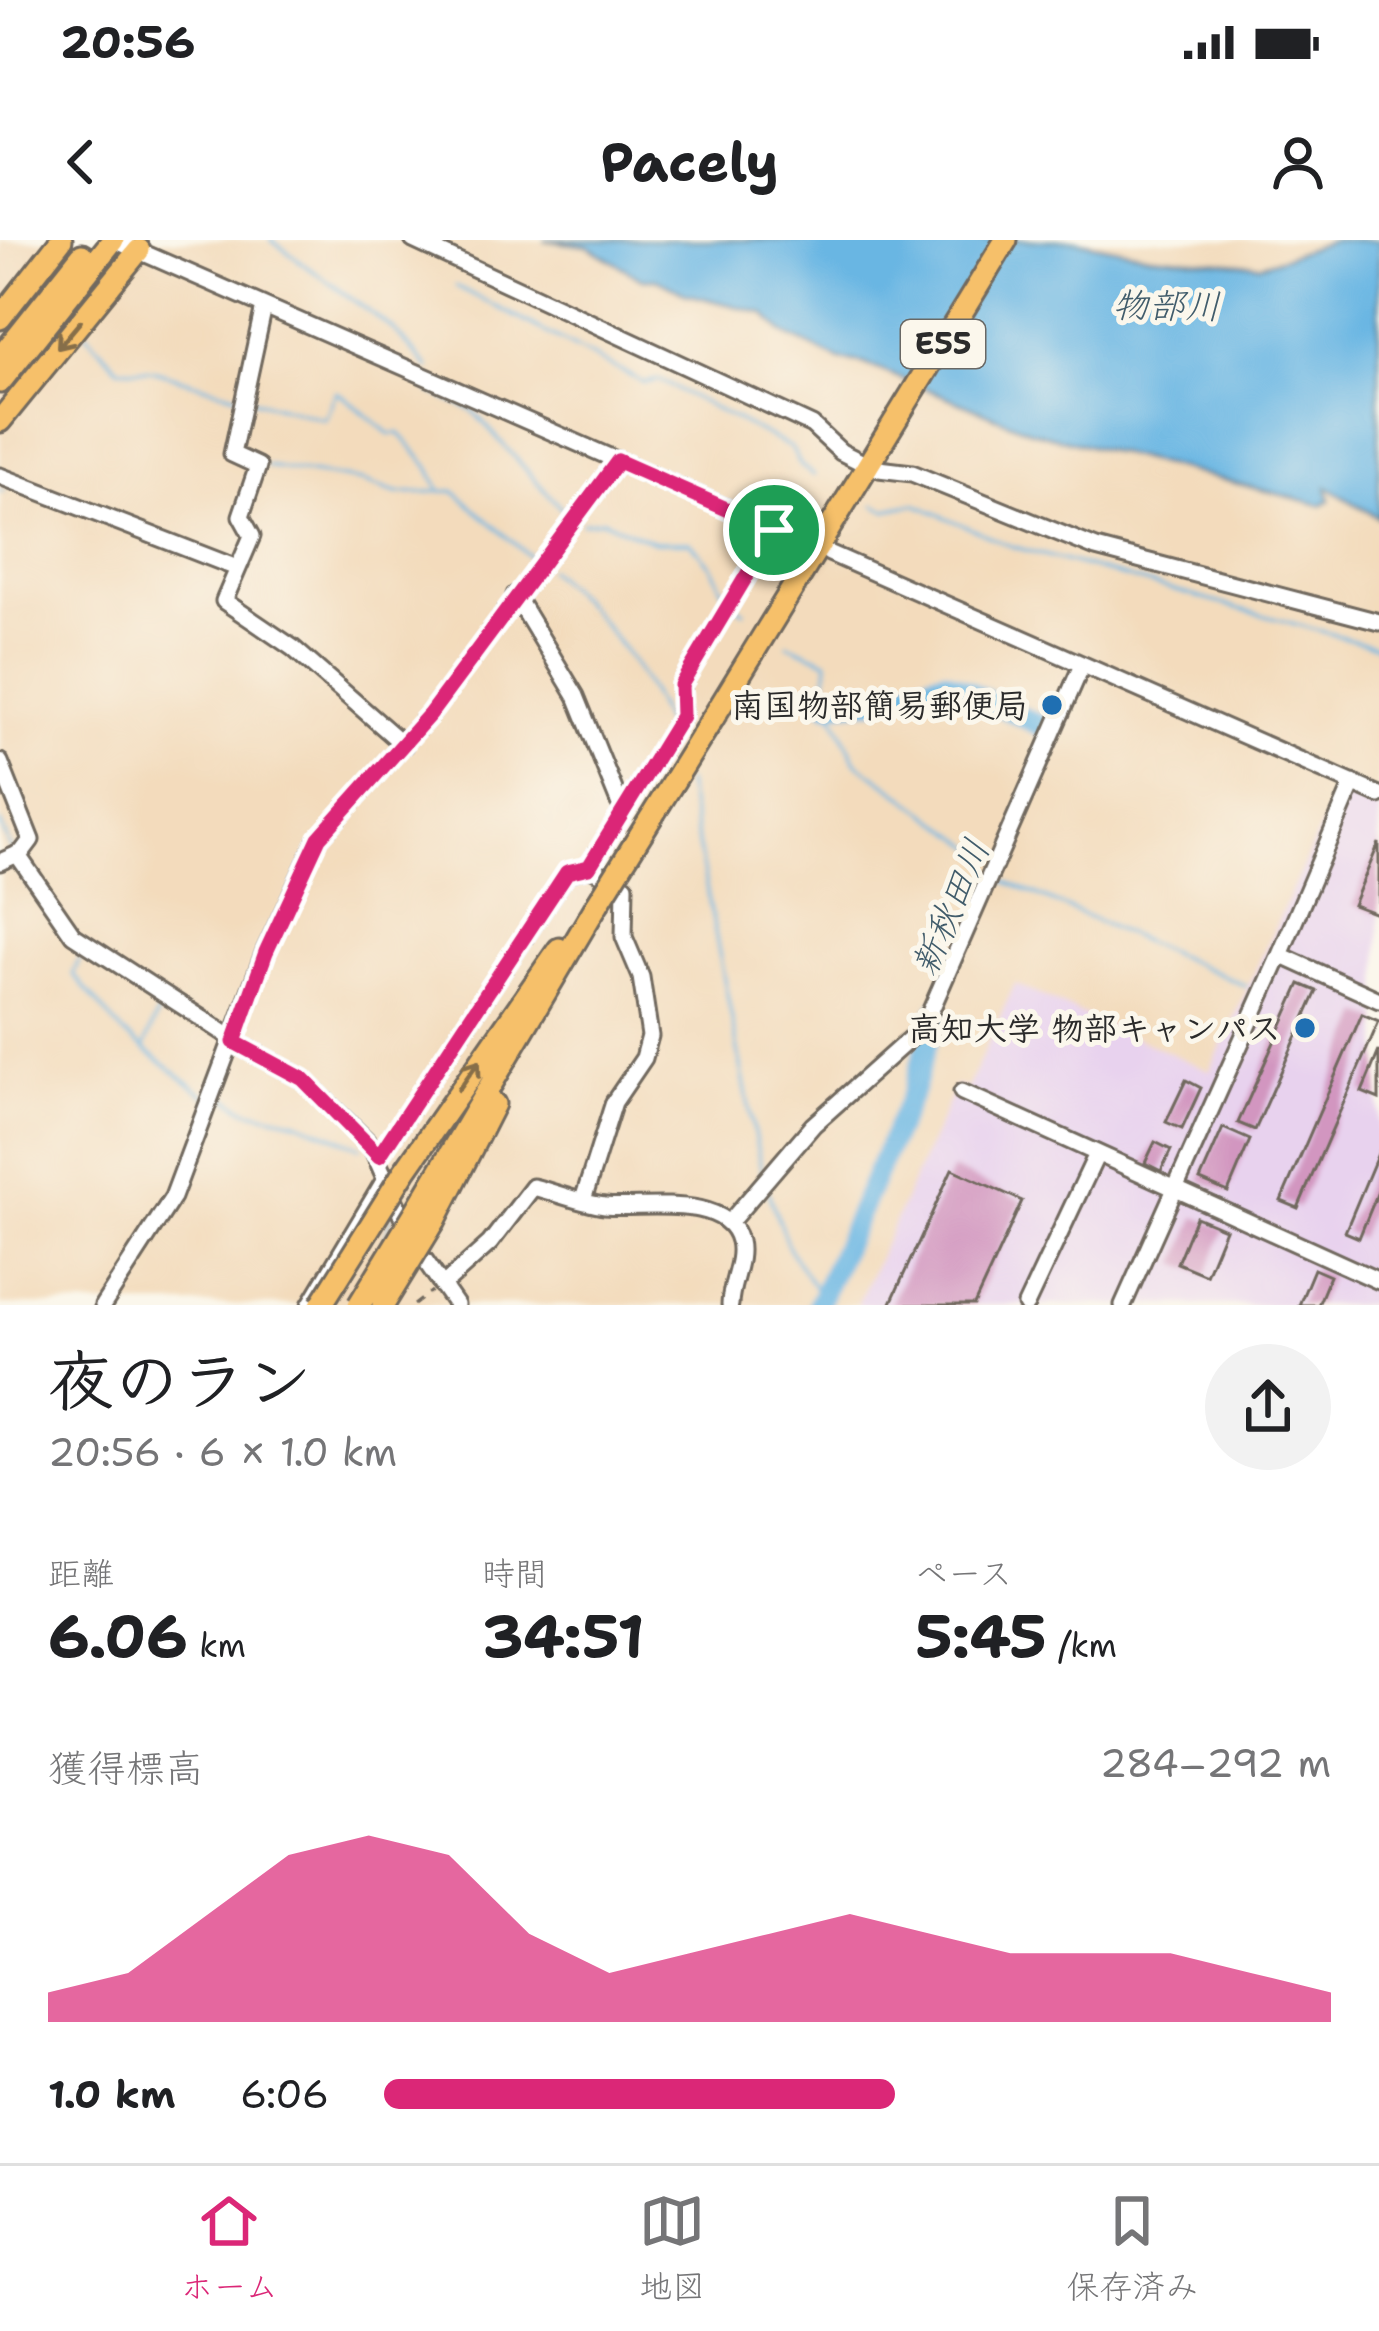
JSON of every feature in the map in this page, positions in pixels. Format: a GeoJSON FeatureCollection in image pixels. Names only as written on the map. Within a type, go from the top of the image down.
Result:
{"type":"FeatureCollection","features":[{"type":"Feature","properties":{"kind":"highway"},"geometry":{"type":"LineString","coordinates":[[0,318],[61,240]]}},
{"type":"Feature","properties":{"kind":"highway","name":"E55"},"geometry":{"type":"LineString","coordinates":[[426,1214],[598,903],[1006,240]]}},
{"type":"Feature","properties":{"kind":"highway"},"geometry":{"type":"LineString","coordinates":[[0,358],[102,244]]}},
{"type":"Feature","properties":{"kind":"highway"},"geometry":{"type":"LineString","coordinates":[[0,382],[102,244]]}},
{"type":"Feature","properties":{"kind":"highway"},"geometry":{"type":"LineString","coordinates":[[0,421],[139,250]]}},
{"type":"Feature","properties":{"kind":"highway"},"geometry":{"type":"LineString","coordinates":[[321,1305],[395,1174],[550,960],[598,903]]}},
{"type":"Feature","properties":{"kind":"highway"},"geometry":{"type":"LineString","coordinates":[[359,1305],[426,1214]]}},
{"type":"Feature","properties":{"kind":"highway"},"geometry":{"type":"LineString","coordinates":[[383,1305],[426,1214]]}},
{"type":"Feature","properties":{"kind":"street"},"geometry":{"type":"LineString","coordinates":[[413,240],[812,425],[841,452],[913,473],[1096,548],[1379,622]]}},
{"type":"Feature","properties":{"kind":"street"},"geometry":{"type":"LineString","coordinates":[[102,244],[139,250],[808,544]]}},
{"type":"Feature","properties":{"kind":"street"},"geometry":{"type":"LineString","coordinates":[[264,306],[232,454],[258,466],[242,516],[252,536],[224,602],[293,648],[404,745]]}},
{"type":"Feature","properties":{"kind":"street"},"geometry":{"type":"LineString","coordinates":[[102,1305],[173,1197],[266,952],[319,838],[404,745],[618,461]]}},
{"type":"Feature","properties":{"kind":"street"},"geometry":{"type":"LineString","coordinates":[[0,476],[237,568]]}},
{"type":"Feature","properties":{"kind":"street"},"geometry":{"type":"LineString","coordinates":[[589,867],[682,716],[681,685],[774,530]]}},
{"type":"Feature","properties":{"kind":"street"},"geometry":{"type":"LineString","coordinates":[[829,553],[1379,795]]}},
{"type":"Feature","properties":{"kind":"street"},"geometry":{"type":"LineString","coordinates":[[515,595],[576,696],[619,802],[626,807]]}},
{"type":"Feature","properties":{"kind":"street"},"geometry":{"type":"LineString","coordinates":[[729,1223],[813,1125],[924,1026],[1082,664]]}},
{"type":"Feature","properties":{"kind":"street"},"geometry":{"type":"LineString","coordinates":[[0,762],[31,840],[0,862]]}},
{"type":"Feature","properties":{"kind":"street"},"geometry":{"type":"LineString","coordinates":[[1123,1305],[1352,783]]}},
{"type":"Feature","properties":{"kind":"street"},"geometry":{"type":"LineString","coordinates":[[17,854],[73,934],[235,1041],[303,1079],[379,1156],[395,1174],[423,1259],[456,1305]]}},
{"type":"Feature","properties":{"kind":"street"},"geometry":{"type":"LineString","coordinates":[[379,1156],[567,872],[589,867],[625,886],[624,937],[641,977],[650,1036],[644,1058],[614,1102],[583,1200]]}},
{"type":"Feature","properties":{"kind":"street"},"geometry":{"type":"LineString","coordinates":[[1280,956],[1379,1000]]}},
{"type":"Feature","properties":{"kind":"street"},"geometry":{"type":"LineString","coordinates":[[962,1092],[1379,1281]]}},
{"type":"Feature","properties":{"kind":"street"},"geometry":{"type":"LineString","coordinates":[[1026,1305],[1096,1154]]}},
{"type":"Feature","properties":{"kind":"street"},"geometry":{"type":"LineString","coordinates":[[310,1305],[395,1174]]}},
{"type":"Feature","properties":{"kind":"street"},"geometry":{"type":"LineString","coordinates":[[441,1285],[490,1243],[533,1187],[583,1200],[707,1211],[729,1223],[740,1248],[730,1305]]}},
{"type":"Feature","properties":{"kind":"street"},"geometry":{"type":"LineString","coordinates":[[395,1305],[423,1259]]}},
{"type":"Feature","properties":{"kind":"path"},"geometry":{"type":"LineString","coordinates":[[414,1305],[441,1285]]}},
{"type":"Feature","properties":{"kind":"shaded area","name":"高知大学 物部キャンパス"},"geometry":{"type":"Polygon","coordinates":[[[1338,789],[1379,807],[1379,1305],[857,1305],[956,1085],[967,1089],[1015,984],[1210,1071],[1338,789]]]}},
{"type":"Feature","properties":{"kind":"water","name":"物部川"},"geometry":{"type":"Polygon","coordinates":[[[544,240],[1073,240],[1150,255],[1260,265],[1335,240],[1379,240],[1379,518],[1327,487],[1330,500],[1321,505],[1031,431],[863,363],[840,360],[783,333],[764,313],[687,294],[657,279],[642,279],[588,246],[544,240]]]}},
{"type":"Feature","properties":{"kind":"building"},"geometry":{"type":"Polygon","coordinates":[[[1379,843],[1379,909],[1377,914],[1353,905],[1379,843]]]}},
{"type":"Feature","properties":{"kind":"building"},"geometry":{"type":"Polygon","coordinates":[[[1300,984],[1317,991],[1255,1130],[1238,1123],[1300,984]]]}},
{"type":"Feature","properties":{"kind":"building"},"geometry":{"type":"Polygon","coordinates":[[[1362,1014],[1379,1021],[1298,1208],[1281,1201],[1362,1014]]]}},
{"type":"Feature","properties":{"kind":"building"},"geometry":{"type":"Polygon","coordinates":[[[1379,1051],[1379,1099],[1362,1092],[1379,1051]]]}},
{"type":"Feature","properties":{"kind":"building"},"geometry":{"type":"Polygon","coordinates":[[[1186,1080],[1201,1088],[1182,1129],[1166,1122],[1186,1080]]]}},
{"type":"Feature","properties":{"kind":"building"},"geometry":{"type":"Polygon","coordinates":[[[1223,1128],[1250,1140],[1228,1192],[1200,1180],[1223,1128]]]}},
{"type":"Feature","properties":{"kind":"building"},"geometry":{"type":"Polygon","coordinates":[[[1155,1142],[1171,1150],[1161,1171],[1145,1163],[1155,1142]]]}},
{"type":"Feature","properties":{"kind":"building"},"geometry":{"type":"Polygon","coordinates":[[[1379,1151],[1379,1189],[1359,1238],[1345,1232],[1379,1151]]]}},
{"type":"Feature","properties":{"kind":"building"},"geometry":{"type":"Polygon","coordinates":[[[952,1169],[1022,1201],[974,1305],[890,1305],[952,1169]]]}},
{"type":"Feature","properties":{"kind":"building"},"geometry":{"type":"Polygon","coordinates":[[[1196,1217],[1225,1229],[1206,1275],[1177,1263],[1196,1217]]]}},
{"type":"Feature","properties":{"kind":"building"},"geometry":{"type":"Polygon","coordinates":[[[1314,1269],[1330,1276],[1318,1305],[1299,1305],[1314,1269]]]}},
{"type":"Feature","properties":{"kind":"waterway"},"geometry":{"type":"LineString","coordinates":[[271,240],[393,329],[429,368]]}},
{"type":"Feature","properties":{"kind":"waterway"},"geometry":{"type":"LineString","coordinates":[[456,286],[644,383],[659,380],[791,448],[801,466],[814,475]]}},
{"type":"Feature","properties":{"kind":"waterway"},"geometry":{"type":"LineString","coordinates":[[86,333],[118,368],[152,370],[237,395]]}},
{"type":"Feature","properties":{"kind":"waterway"},"geometry":{"type":"LineString","coordinates":[[427,390],[473,411],[569,517]]}},
{"type":"Feature","properties":{"kind":"waterway"},"geometry":{"type":"LineString","coordinates":[[250,399],[325,419],[336,392],[390,434],[399,433],[429,467],[439,488]]}},
{"type":"Feature","properties":{"kind":"waterway"},"geometry":{"type":"LineString","coordinates":[[266,466],[362,481],[397,493],[454,491],[535,561]]}},
{"type":"Feature","properties":{"kind":"waterway"},"geometry":{"type":"LineString","coordinates":[[0,491],[5,490]]}},
{"type":"Feature","properties":{"kind":"waterway"},"geometry":{"type":"LineString","coordinates":[[875,505],[886,510],[915,504],[1011,546],[1379,647]]}},
{"type":"Feature","properties":{"kind":"waterway"},"geometry":{"type":"LineString","coordinates":[[582,523],[603,520],[654,542],[690,542],[711,566],[728,599]]}},
{"type":"Feature","properties":{"kind":"waterway"},"geometry":{"type":"LineString","coordinates":[[548,570],[618,642],[667,729]]}},
{"type":"Feature","properties":{"kind":"waterway"},"geometry":{"type":"LineString","coordinates":[[735,605],[744,611]]}},
{"type":"Feature","properties":{"kind":"waterway"},"geometry":{"type":"LineString","coordinates":[[788,644],[828,661],[825,697],[856,762],[991,859]]}},
{"type":"Feature","properties":{"kind":"waterway","name":"新秋田川"},"geometry":{"type":"LineString","coordinates":[[828,704],[875,700],[944,680],[1048,729]]}},
{"type":"Feature","properties":{"kind":"waterway"},"geometry":{"type":"LineString","coordinates":[[686,783],[762,1174]]}},
{"type":"Feature","properties":{"kind":"waterway"},"geometry":{"type":"LineString","coordinates":[[0,823],[11,849]]}},
{"type":"Feature","properties":{"kind":"waterway"},"geometry":{"type":"LineString","coordinates":[[24,877],[60,929]]}},
{"type":"Feature","properties":{"kind":"waterway"},"geometry":{"type":"LineString","coordinates":[[998,878],[1246,986]]}},
{"type":"Feature","properties":{"kind":"waterway"},"geometry":{"type":"LineString","coordinates":[[83,951],[73,974],[123,1033],[206,1096]]}},
{"type":"Feature","properties":{"kind":"waterway"},"geometry":{"type":"LineString","coordinates":[[144,1048],[161,1004],[155,996]]}},
{"type":"Feature","properties":{"kind":"waterway","name":"新秋田川"},"geometry":{"type":"LineString","coordinates":[[818,1305],[913,1091],[937,1010]]}},
{"type":"Feature","properties":{"kind":"waterway"},"geometry":{"type":"LineString","coordinates":[[220,1093],[246,1110],[297,1121],[361,1147]]}},
{"type":"Feature","properties":{"kind":"waterway"},"geometry":{"type":"LineString","coordinates":[[767,1189],[789,1249],[822,1299]]}},
{"type":"Feature","properties":{"kind":"waterway"},"geometry":{"type":"LineString","coordinates":[[385,1244],[391,1213]]}},
{"type":"Feature","properties":{"kind":"place","name":"南国物部簡易郵便局"},"geometry":{"type":"Point","coordinates":[1052,705]}},
{"type":"Feature","properties":{"kind":"place","name":"高知大学 物部キャンパス"},"geometry":{"type":"Point","coordinates":[1305,1028]}},
{"type":"Feature","properties":{"kind":"route"},"geometry":{"type":"LineString","coordinates":[[618,461],[774,530],[681,685],[682,716],[589,867],[567,872],[507,958],[387,1150],[379,1156],[303,1079],[234,1042],[266,952],[319,838],[430,714],[618,461]]}}]}
